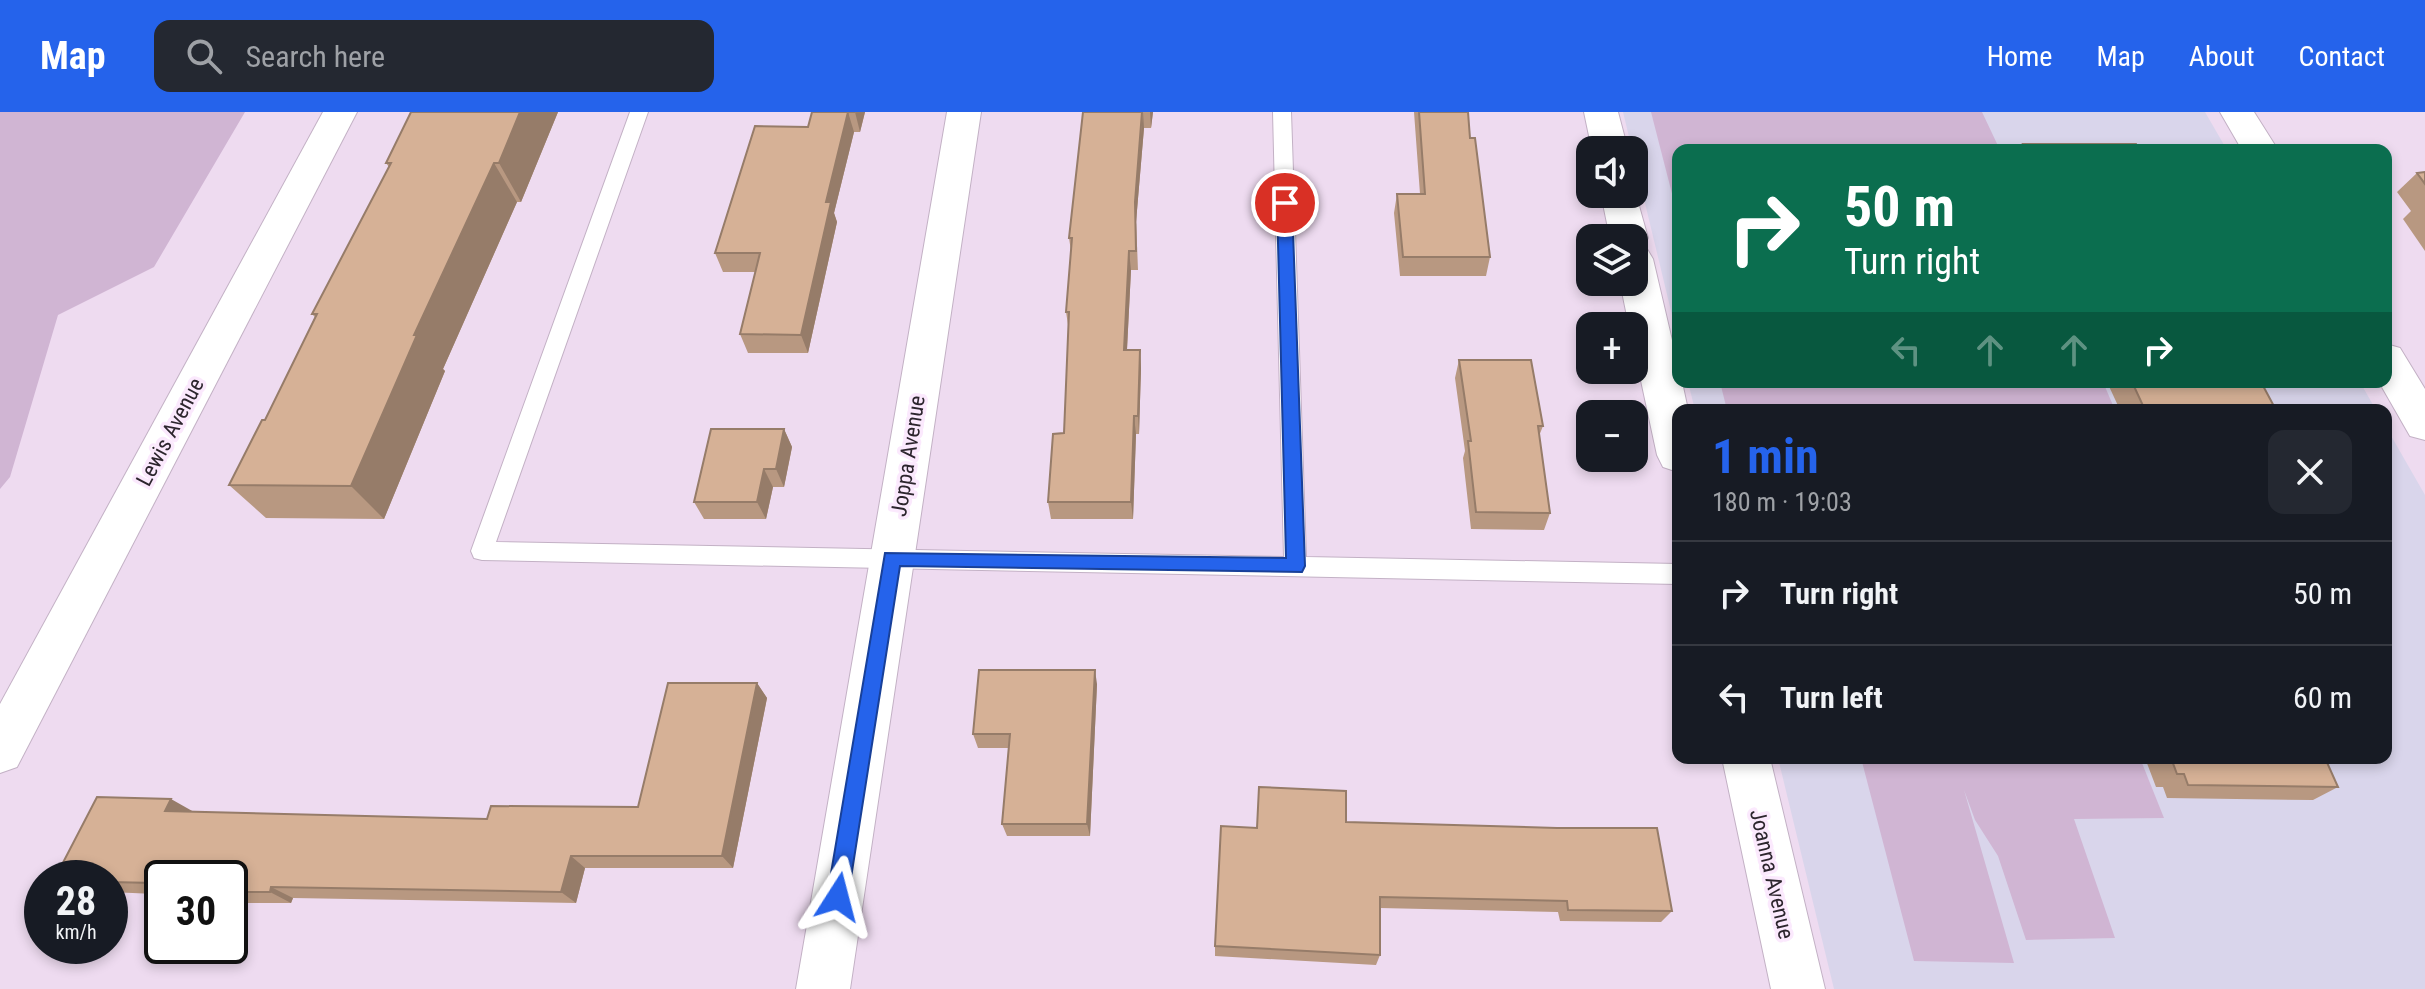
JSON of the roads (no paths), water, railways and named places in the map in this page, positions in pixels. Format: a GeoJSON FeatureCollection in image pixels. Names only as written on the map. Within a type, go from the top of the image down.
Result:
{"type":"FeatureCollection","features":[{"type":"Feature","properties":{"kind":"street","name":"Lewis Avenue"},"geometry":{"type":"LineString","coordinates":[[0,751],[340,112]]}},
{"type":"Feature","properties":{"kind":"street","name":"Joppa Avenue"},"geometry":{"type":"LineString","coordinates":[[823,989],[964,112]]}},
{"type":"Feature","properties":{"kind":"street"},"geometry":{"type":"LineString","coordinates":[[1601,112],[1607,136]]}},
{"type":"Feature","properties":{"kind":"street"},"geometry":{"type":"LineString","coordinates":[[2237,112],[2256,144]]}},
{"type":"Feature","properties":{"kind":"street"},"geometry":{"type":"LineString","coordinates":[[1642,296],[1672,428]]}},
{"type":"Feature","properties":{"kind":"street"},"geometry":{"type":"LineString","coordinates":[[2392,369],[2425,424]]}},
{"type":"Feature","properties":{"kind":"street","name":"Joanna Avenue"},"geometry":{"type":"LineString","coordinates":[[1747,764],[1798,989]]}},
{"type":"Feature","properties":{"kind":"lane"},"geometry":{"type":"LineString","coordinates":[[639,112],[482,551],[1672,574]]}},
{"type":"Feature","properties":{"kind":"lane"},"geometry":{"type":"LineString","coordinates":[[1282,112],[1295,566]]}}]}
